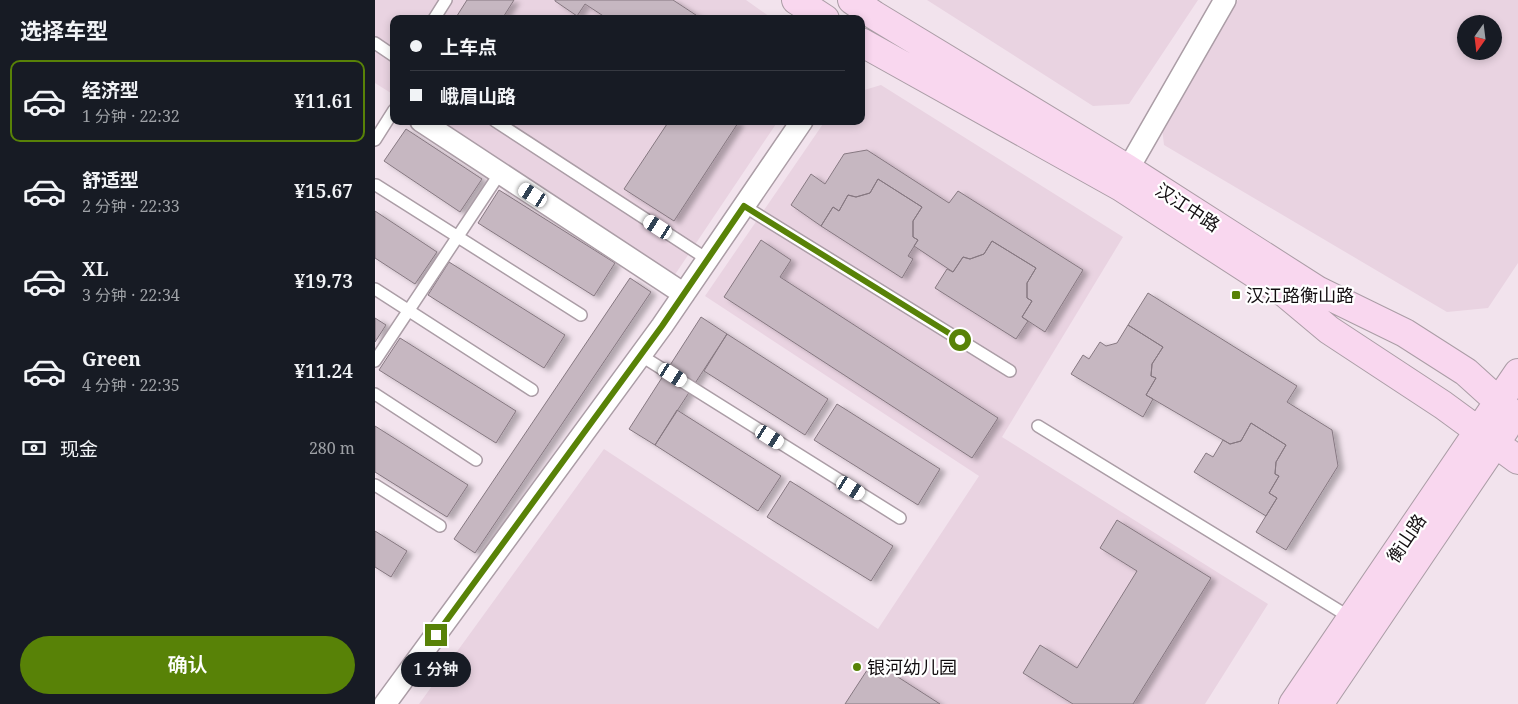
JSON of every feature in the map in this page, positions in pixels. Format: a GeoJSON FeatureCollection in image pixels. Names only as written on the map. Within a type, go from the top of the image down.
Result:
{"type":"FeatureCollection","features":[{"type":"Feature","properties":{"kind":"main road"},"geometry":{"type":"LineString","coordinates":[[796,0],[819,15]]}},
{"type":"Feature","properties":{"kind":"main road","name":"汉江中路"},"geometry":{"type":"LineString","coordinates":[[852,0],[1128,169],[1317,290],[1405,333],[1466,372],[1512,412]]}},
{"type":"Feature","properties":{"kind":"main road","name":"汉江中路"},"geometry":{"type":"LineString","coordinates":[[865,44],[1121,187],[1286,294],[1329,330],[1443,405],[1518,460]]}},
{"type":"Feature","properties":{"kind":"main road","name":"衡山路"},"geometry":{"type":"LineString","coordinates":[[1293,704],[1351,618],[1487,437],[1512,412],[1518,373]]}},
{"type":"Feature","properties":{"kind":"main road","name":"衡山路"},"geometry":{"type":"LineString","coordinates":[[1319,704],[1487,437]]}},
{"type":"Feature","properties":{"kind":"street"},"geometry":{"type":"LineString","coordinates":[[1128,169],[1225,0]]}},
{"type":"Feature","properties":{"kind":"street"},"geometry":{"type":"LineString","coordinates":[[427,125],[684,294]]}},
{"type":"Feature","properties":{"kind":"street"},"geometry":{"type":"LineString","coordinates":[[385,704],[684,294],[798,125]]}},
{"type":"Feature","properties":{"kind":"lane"},"geometry":{"type":"LineString","coordinates":[[437,15],[446,0]]}},
{"type":"Feature","properties":{"kind":"lane"},"geometry":{"type":"LineString","coordinates":[[375,43],[390,53]]}},
{"type":"Feature","properties":{"kind":"lane"},"geometry":{"type":"LineString","coordinates":[[375,140],[390,116]]}},
{"type":"Feature","properties":{"kind":"lane"},"geometry":{"type":"LineString","coordinates":[[501,125],[707,259]]}},
{"type":"Feature","properties":{"kind":"lane"},"geometry":{"type":"LineString","coordinates":[[375,361],[500,173]]}},
{"type":"Feature","properties":{"kind":"lane"},"geometry":{"type":"LineString","coordinates":[[376,185],[581,315]]}},
{"type":"Feature","properties":{"kind":"lane"},"geometry":{"type":"LineString","coordinates":[[744,206],[1010,371]]}},
{"type":"Feature","properties":{"kind":"lane"},"geometry":{"type":"LineString","coordinates":[[375,289],[532,390]]}},
{"type":"Feature","properties":{"kind":"lane"},"geometry":{"type":"LineString","coordinates":[[640,355],[900,518]]}},
{"type":"Feature","properties":{"kind":"lane"},"geometry":{"type":"LineString","coordinates":[[375,394],[477,460]]}},
{"type":"Feature","properties":{"kind":"lane"},"geometry":{"type":"LineString","coordinates":[[1038,426],[1351,618]]}},
{"type":"Feature","properties":{"kind":"lane"},"geometry":{"type":"LineString","coordinates":[[375,485],[440,526]]}},
{"type":"Feature","properties":{"kind":"shaded area"},"geometry":{"type":"Polygon","coordinates":[[[375,0],[746,0],[767,15],[390,15],[390,92],[375,83],[375,0]]]}},
{"type":"Feature","properties":{"kind":"shaded area"},"geometry":{"type":"Polygon","coordinates":[[[927,0],[1198,0],[1129,104],[1093,106],[927,0]]]}},
{"type":"Feature","properties":{"kind":"shaded area"},"geometry":{"type":"Polygon","coordinates":[[[1238,0],[1518,0],[1518,263],[1488,308],[1447,312],[1164,145],[1161,119],[1238,0]]]}},
{"type":"Feature","properties":{"kind":"shaded area"},"geometry":{"type":"Polygon","coordinates":[[[881,85],[1123,237],[1002,437],[1268,604],[1205,704],[419,704],[604,449],[878,629],[979,476],[705,296],[822,125],[865,125],[865,90],[881,85]]]}},
{"type":"Feature","properties":{"kind":"shaded area"},"geometry":{"type":"Polygon","coordinates":[[[439,125],[775,125],[674,276],[439,125]]]}},
{"type":"Feature","properties":{"kind":"building"},"geometry":{"type":"Polygon","coordinates":[[[467,0],[514,0],[505,15],[458,15],[467,0]]]}},
{"type":"Feature","properties":{"kind":"building"},"geometry":{"type":"Polygon","coordinates":[[[673,0],[696,15],[602,15],[585,4],[578,15],[576,15],[555,1],[673,0]]]}},
{"type":"Feature","properties":{"kind":"building"},"geometry":{"type":"Polygon","coordinates":[[[666,125],[737,125],[674,221],[624,189],[666,125]]]}},
{"type":"Feature","properties":{"kind":"building"},"geometry":{"type":"Polygon","coordinates":[[[406,129],[482,179],[460,212],[384,161],[406,129]]]}},
{"type":"Feature","properties":{"kind":"building"},"geometry":{"type":"Polygon","coordinates":[[[867,150],[949,203],[958,191],[1083,270],[1045,332],[1022,317],[1032,301],[1027,298],[1027,283],[1036,268],[992,241],[984,254],[970,259],[963,257],[953,272],[914,246],[918,240],[913,237],[913,221],[922,207],[878,179],[870,193],[856,197],[848,195],[839,211],[833,207],[821,226],[791,205],[811,174],[825,184],[844,154],[867,150]]]}},
{"type":"Feature","properties":{"kind":"building"},"geometry":{"type":"Polygon","coordinates":[[[878,179],[922,207],[913,221],[913,237],[918,240],[908,256],[913,259],[902,278],[821,226],[833,207],[839,211],[848,195],[856,197],[870,193],[878,179]]]}},
{"type":"Feature","properties":{"kind":"building"},"geometry":{"type":"Polygon","coordinates":[[[499,190],[615,263],[594,296],[478,223],[499,190]]]}},
{"type":"Feature","properties":{"kind":"building"},"geometry":{"type":"Polygon","coordinates":[[[375,211],[437,252],[415,284],[375,258],[375,211]]]}},
{"type":"Feature","properties":{"kind":"building"},"geometry":{"type":"Polygon","coordinates":[[[761,240],[791,260],[780,277],[998,418],[972,458],[724,297],[761,240]]]}},
{"type":"Feature","properties":{"kind":"building"},"geometry":{"type":"Polygon","coordinates":[[[992,241],[1036,268],[1027,283],[1027,298],[1032,301],[1022,317],[1028,321],[1016,339],[935,288],[947,269],[953,272],[963,257],[970,259],[984,254],[992,241]]]}},
{"type":"Feature","properties":{"kind":"building"},"geometry":{"type":"Polygon","coordinates":[[[449,262],[565,335],[544,368],[428,295],[449,262]]]}},
{"type":"Feature","properties":{"kind":"building"},"geometry":{"type":"Polygon","coordinates":[[[630,278],[651,292],[475,553],[454,539],[630,278]]]}},
{"type":"Feature","properties":{"kind":"building"},"geometry":{"type":"Polygon","coordinates":[[[1148,293],[1297,386],[1287,402],[1332,430],[1338,466],[1286,550],[1256,532],[1277,498],[1269,493],[1279,476],[1275,474],[1276,462],[1286,445],[1251,423],[1241,441],[1230,444],[1146,395],[1156,378],[1151,376],[1152,364],[1163,347],[1128,325],[1148,293]]]}},
{"type":"Feature","properties":{"kind":"building"},"geometry":{"type":"Polygon","coordinates":[[[701,317],[727,334],[655,445],[629,429],[701,317]]]}},
{"type":"Feature","properties":{"kind":"building"},"geometry":{"type":"Polygon","coordinates":[[[375,318],[386,325],[375,342],[375,318]]]}},
{"type":"Feature","properties":{"kind":"building"},"geometry":{"type":"Polygon","coordinates":[[[1128,325],[1163,347],[1152,364],[1151,376],[1156,378],[1146,395],[1153,399],[1143,417],[1071,374],[1083,355],[1089,359],[1100,342],[1106,346],[1117,343],[1128,325]]]}},
{"type":"Feature","properties":{"kind":"building"},"geometry":{"type":"Polygon","coordinates":[[[727,334],[828,399],[805,435],[704,371],[727,334]]]}},
{"type":"Feature","properties":{"kind":"building"},"geometry":{"type":"Polygon","coordinates":[[[400,338],[516,411],[496,443],[379,370],[400,338]]]}},
{"type":"Feature","properties":{"kind":"building"},"geometry":{"type":"Polygon","coordinates":[[[837,404],[940,469],[918,505],[814,440],[837,404]]]}},
{"type":"Feature","properties":{"kind":"building"},"geometry":{"type":"Polygon","coordinates":[[[677,410],[781,476],[758,511],[655,445],[677,410]]]}},
{"type":"Feature","properties":{"kind":"building"},"geometry":{"type":"Polygon","coordinates":[[[1251,423],[1286,445],[1276,462],[1275,474],[1279,476],[1269,493],[1277,498],[1266,516],[1194,472],[1206,453],[1213,457],[1223,440],[1230,444],[1241,441],[1251,423]]]}},
{"type":"Feature","properties":{"kind":"building"},"geometry":{"type":"Polygon","coordinates":[[[375,426],[468,485],[447,517],[375,472],[375,426]]]}},
{"type":"Feature","properties":{"kind":"building"},"geometry":{"type":"Polygon","coordinates":[[[790,481],[893,546],[871,581],[767,517],[790,481]]]}},
{"type":"Feature","properties":{"kind":"building"},"geometry":{"type":"Polygon","coordinates":[[[1117,520],[1211,578],[1133,704],[1073,704],[1023,673],[1040,645],[1077,668],[1137,571],[1100,548],[1117,520]]]}},
{"type":"Feature","properties":{"kind":"building"},"geometry":{"type":"Polygon","coordinates":[[[375,531],[407,551],[391,577],[375,567],[375,531]]]}},
{"type":"Feature","properties":{"kind":"building"},"geometry":{"type":"Polygon","coordinates":[[[873,661],[940,704],[845,704],[873,661]]]}},
{"type":"Feature","properties":{"kind":"place","name":"汉江路衡山路"},"geometry":{"type":"Point","coordinates":[1236,295]}},
{"type":"Feature","properties":{"kind":"place","name":"银河幼儿园"},"geometry":{"type":"Point","coordinates":[857,667]}},
{"type":"Feature","properties":{"kind":"route"},"geometry":{"type":"LineString","coordinates":[[436,635],[662,326],[744,206],[960,340]]}}]}
